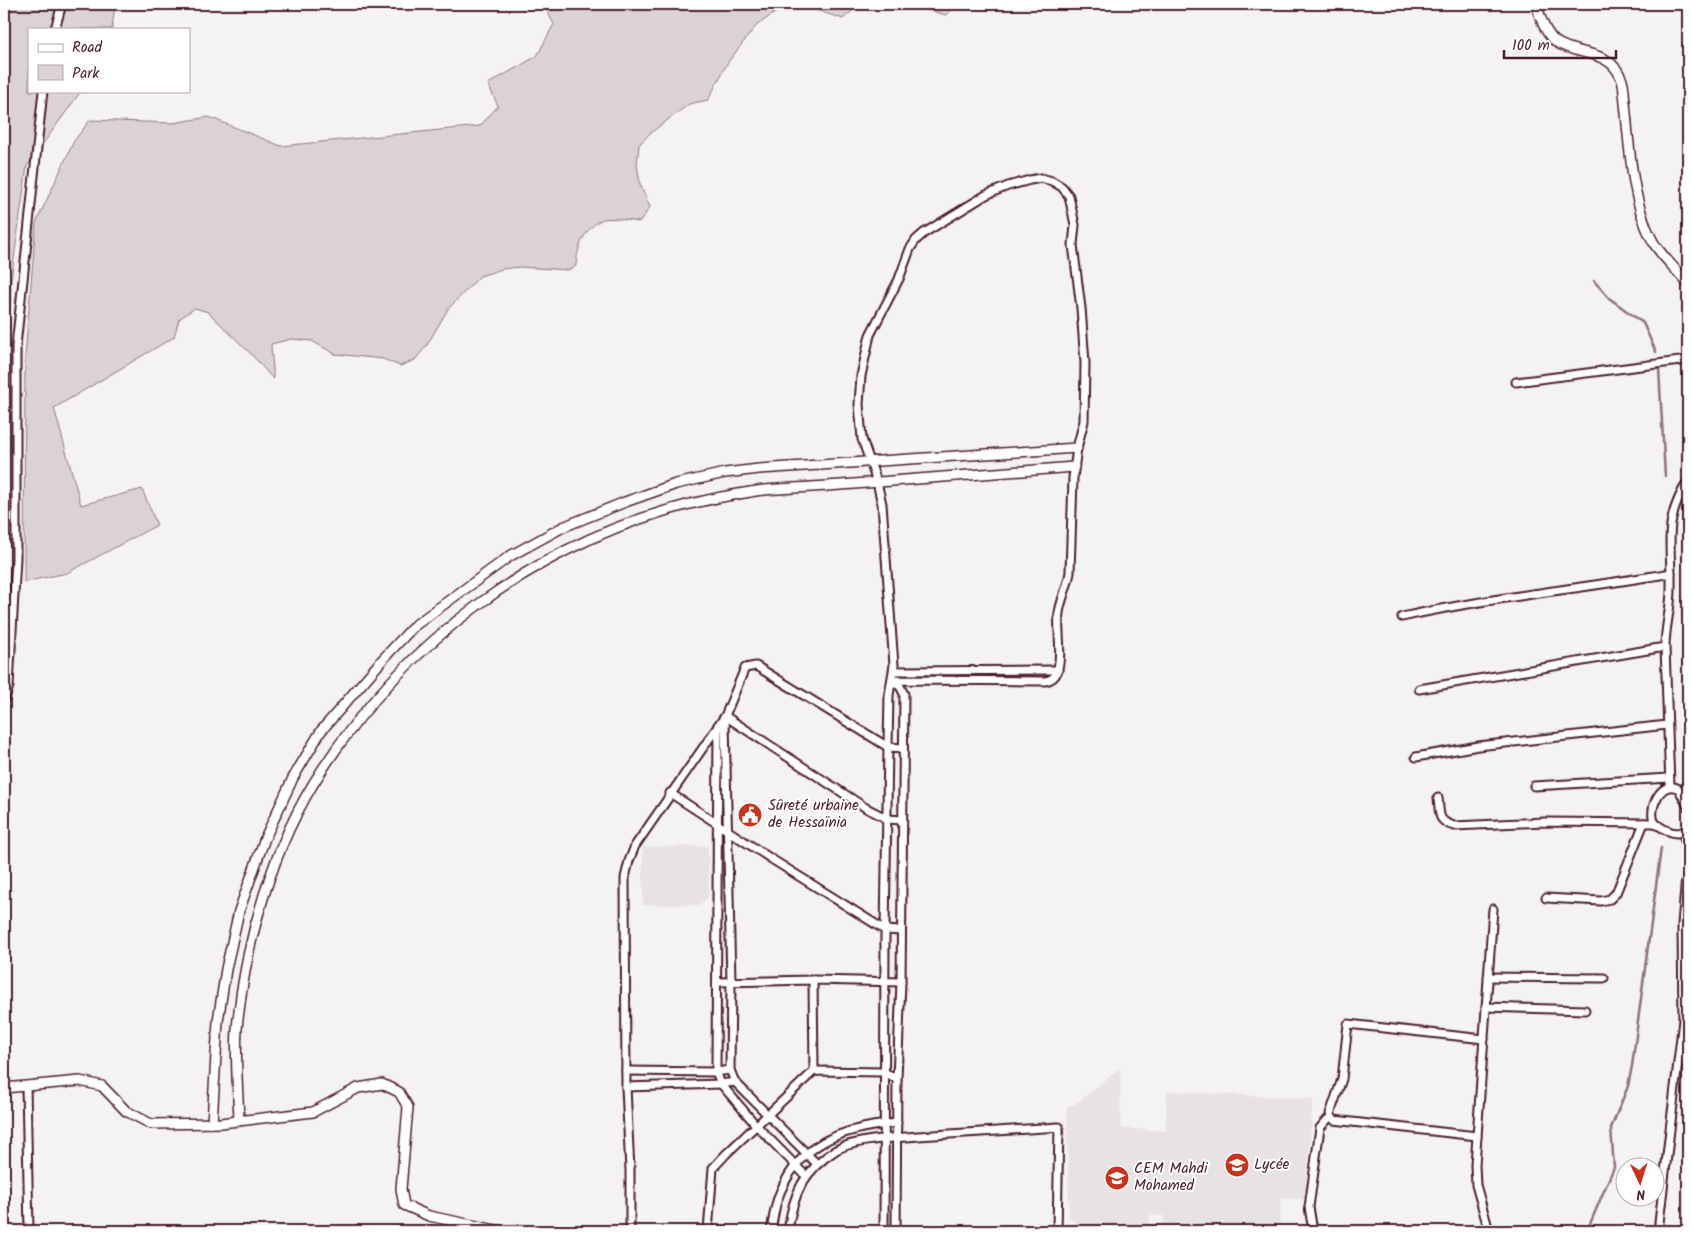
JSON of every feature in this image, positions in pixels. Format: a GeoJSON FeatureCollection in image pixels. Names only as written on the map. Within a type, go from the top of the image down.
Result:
{"type":"FeatureCollection","features":[{"type":"Feature","properties":{"kind":"street"},"geometry":{"type":"LineString","coordinates":[[55,28],[62,4]]}},
{"type":"Feature","properties":{"kind":"street"},"geometry":{"type":"LineString","coordinates":[[1536,4],[1544,27],[1555,41],[1575,50],[1599,55],[1611,63],[1621,74],[1634,179],[1646,227],[1656,245],[1688,283]]}},
{"type":"Feature","properties":{"kind":"street"},"geometry":{"type":"LineString","coordinates":[[4,702],[8,686],[16,558],[16,346],[43,92]]}},
{"type":"Feature","properties":{"kind":"street"},"geometry":{"type":"LineString","coordinates":[[884,1231],[888,746],[889,695],[894,671],[882,513],[876,482],[862,439],[860,389],[863,362],[870,335],[896,286],[910,249],[916,240],[981,198],[1008,186],[1041,178],[1052,181],[1066,191],[1075,225],[1072,245],[1082,317],[1085,390],[1084,421],[1074,468],[1070,572],[1059,616],[1058,670],[1054,678],[1048,681],[892,681]]}},
{"type":"Feature","properties":{"kind":"street"},"geometry":{"type":"LineString","coordinates":[[1516,382],[1688,360]]}},
{"type":"Feature","properties":{"kind":"street"},"geometry":{"type":"LineString","coordinates":[[212,1123],[215,1050],[226,969],[239,911],[265,838],[293,778],[321,731],[414,626],[510,556],[563,527],[676,484],[725,473],[759,469],[1077,448]]}},
{"type":"Feature","properties":{"kind":"street"},"geometry":{"type":"LineString","coordinates":[[239,1121],[237,1032],[244,982],[270,875],[294,820],[320,772],[353,725],[394,677],[443,632],[490,595],[583,542],[639,518],[691,504],[752,491],[1074,468]]}},
{"type":"Feature","properties":{"kind":"street"},"geometry":{"type":"LineString","coordinates":[[1655,823],[1652,811],[1660,793],[1669,782],[1665,647],[1671,596],[1670,524],[1680,495],[1688,481]]}},
{"type":"Feature","properties":{"kind":"street"},"geometry":{"type":"LineString","coordinates":[[1402,617],[1496,598],[1608,584],[1671,573]]}},
{"type":"Feature","properties":{"kind":"street"},"geometry":{"type":"LineString","coordinates":[[1419,689],[1665,647]]}},
{"type":"Feature","properties":{"kind":"street"},"geometry":{"type":"LineString","coordinates":[[806,1176],[756,1126],[721,1084],[716,1072],[718,824],[722,725],[744,668],[756,666],[888,746],[903,748]]}},
{"type":"Feature","properties":{"kind":"street"},"geometry":{"type":"LineString","coordinates":[[966,681],[967,670]]}},
{"type":"Feature","properties":{"kind":"street"},"geometry":{"type":"LineString","coordinates":[[894,671],[1058,670]]}},
{"type":"Feature","properties":{"kind":"street"},"geometry":{"type":"LineString","coordinates":[[892,681],[898,684],[903,691],[901,982],[897,1079],[896,1231]]}},
{"type":"Feature","properties":{"kind":"street"},"geometry":{"type":"LineString","coordinates":[[725,716],[866,808],[888,819],[902,820]]}},
{"type":"Feature","properties":{"kind":"street"},"geometry":{"type":"LineString","coordinates":[[630,1231],[630,1170],[626,1087],[626,878],[629,861],[635,846],[670,793],[722,725]]}},
{"type":"Feature","properties":{"kind":"street"},"geometry":{"type":"LineString","coordinates":[[722,725],[728,831],[731,982],[730,1070],[735,1082],[817,1164]]}},
{"type":"Feature","properties":{"kind":"street"},"geometry":{"type":"LineString","coordinates":[[1416,757],[1478,746],[1667,725]]}},
{"type":"Feature","properties":{"kind":"street"},"geometry":{"type":"LineString","coordinates":[[1534,786],[1669,782],[1678,789],[1688,807]]}},
{"type":"Feature","properties":{"kind":"street"},"geometry":{"type":"LineString","coordinates":[[670,793],[885,930],[901,931]]}},
{"type":"Feature","properties":{"kind":"street"},"geometry":{"type":"LineString","coordinates":[[1438,798],[1440,818],[1445,824],[1454,826],[1545,822],[1655,823],[1675,833],[1686,830],[1688,851],[1682,925],[1686,968],[1681,1044],[1658,1231]]}},
{"type":"Feature","properties":{"kind":"street"},"geometry":{"type":"LineString","coordinates":[[1546,898],[1601,901],[1610,899],[1616,893],[1644,823]]}},
{"type":"Feature","properties":{"kind":"street"},"geometry":{"type":"LineString","coordinates":[[1489,1231],[1476,1185],[1475,1166],[1493,910]]}},
{"type":"Feature","properties":{"kind":"street"},"geometry":{"type":"LineString","coordinates":[[1488,977],[1604,978]]}},
{"type":"Feature","properties":{"kind":"street"},"geometry":{"type":"LineString","coordinates":[[717,982],[813,980],[885,980],[901,982]]}},
{"type":"Feature","properties":{"kind":"street"},"geometry":{"type":"LineString","coordinates":[[813,980],[814,1071]]}},
{"type":"Feature","properties":{"kind":"street"},"geometry":{"type":"LineString","coordinates":[[1486,1007],[1585,1010]]}},
{"type":"Feature","properties":{"kind":"street"},"geometry":{"type":"LineString","coordinates":[[1477,1136],[1334,1120],[1330,1114],[1342,1079],[1348,1024],[1484,1039]]}},
{"type":"Feature","properties":{"kind":"street"},"geometry":{"type":"LineString","coordinates":[[626,1071],[716,1072],[730,1070]]}},
{"type":"Feature","properties":{"kind":"street"},"geometry":{"type":"LineString","coordinates":[[708,1231],[713,1168],[814,1071],[884,1072],[897,1079]]}},
{"type":"Feature","properties":{"kind":"street"},"geometry":{"type":"LineString","coordinates":[[4,1088],[80,1081],[102,1086],[126,1111],[151,1124],[212,1123],[314,1112],[358,1088],[382,1084],[399,1092],[408,1107],[401,1188],[404,1205],[429,1216],[501,1231]]}},
{"type":"Feature","properties":{"kind":"street"},"geometry":{"type":"LineString","coordinates":[[626,1087],[735,1082]]}},
{"type":"Feature","properties":{"kind":"street"},"geometry":{"type":"LineString","coordinates":[[26,1086],[29,1231]]}},
{"type":"Feature","properties":{"kind":"street"},"geometry":{"type":"LineString","coordinates":[[1313,1231],[1310,1207],[1320,1128],[1327,1120]]}},
{"type":"Feature","properties":{"kind":"street"},"geometry":{"type":"LineString","coordinates":[[771,1231],[776,1202],[782,1188],[795,1165],[806,1153],[833,1136],[848,1131],[897,1123]]}},
{"type":"Feature","properties":{"kind":"street"},"geometry":{"type":"LineString","coordinates":[[788,1231],[791,1209],[806,1176],[817,1164],[838,1149],[853,1144],[884,1139],[1059,1127],[1057,1231]]}},
{"type":"Feature","properties":{"kind":"shaded area"},"geometry":{"type":"Polygon","coordinates":[[[708,846],[709,896],[699,905],[643,905],[643,847],[708,846]]]}},
{"type":"Feature","properties":{"kind":"shaded area","name":"Lycée"},"geometry":{"type":"Polygon","coordinates":[[[1120,1068],[1121,1128],[1166,1131],[1167,1091],[1313,1099],[1305,1199],[1281,1198],[1279,1231],[1163,1229],[1164,1216],[1150,1215],[1149,1231],[1084,1231],[1069,1217],[1067,1106],[1074,1105],[1120,1068]]]}},
{"type":"Feature","properties":{"kind":"green space"},"geometry":{"type":"Polygon","coordinates":[[[4,4],[115,4],[112,28],[28,28],[28,92],[80,92],[27,166],[11,280],[6,376],[4,516],[4,4]]]}},
{"type":"Feature","properties":{"kind":"green space"},"geometry":{"type":"Polygon","coordinates":[[[543,4],[860,4],[843,19],[810,8],[776,12],[756,26],[728,62],[708,100],[689,104],[649,134],[639,145],[637,164],[640,184],[650,207],[640,222],[609,218],[595,224],[582,240],[576,266],[568,270],[520,267],[502,269],[480,276],[448,309],[427,345],[415,360],[400,366],[383,359],[335,354],[312,341],[292,339],[271,344],[273,379],[253,356],[208,312],[195,308],[179,319],[174,337],[54,408],[81,505],[142,489],[157,525],[67,573],[24,582],[25,357],[36,223],[74,141],[90,120],[172,123],[209,117],[281,146],[480,126],[498,106],[488,84],[537,56],[554,24],[543,4]]]}},
{"type":"Feature","properties":{"kind":"green space"},"geometry":{"type":"Polygon","coordinates":[[[911,4],[959,4],[946,15],[912,6],[911,4]]]}},
{"type":"Feature","properties":{"kind":"waterway"},"geometry":{"type":"LineString","coordinates":[[1594,281],[1609,298],[1643,323],[1656,352]]}},
{"type":"Feature","properties":{"kind":"waterway"},"geometry":{"type":"LineString","coordinates":[[1659,369],[1665,476]]}},
{"type":"Feature","properties":{"kind":"waterway"},"geometry":{"type":"LineString","coordinates":[[1587,1231],[1614,1167],[1611,1128],[1628,1086],[1632,1066],[1661,848]]}},
{"type":"Feature","properties":{"kind":"place","name":"Sûreté urbaine de Hessaïnia"},"geometry":{"type":"Point","coordinates":[750,815]}},
{"type":"Feature","properties":{"kind":"place","name":"Lycée"},"geometry":{"type":"Point","coordinates":[1237,1165]}},
{"type":"Feature","properties":{"kind":"place","name":"CEM Mahdi Mohamed"},"geometry":{"type":"Point","coordinates":[1117,1178]}}]}
